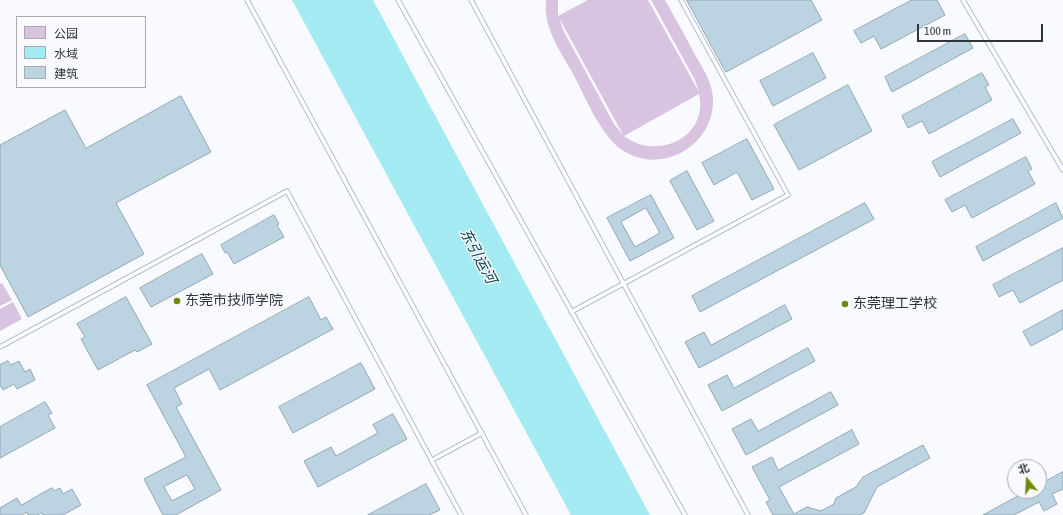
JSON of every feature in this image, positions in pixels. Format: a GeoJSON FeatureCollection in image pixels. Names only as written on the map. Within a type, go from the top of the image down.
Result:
{"type":"FeatureCollection","features":[{"type":"Feature","properties":{"kind":"lane"},"geometry":{"type":"LineString","coordinates":[[247,0],[526,515]]}},
{"type":"Feature","properties":{"kind":"lane"},"geometry":{"type":"LineString","coordinates":[[398,0],[685,515]]}},
{"type":"Feature","properties":{"kind":"lane"},"geometry":{"type":"LineString","coordinates":[[471,0],[748,515]]}},
{"type":"Feature","properties":{"kind":"lane"},"geometry":{"type":"LineString","coordinates":[[572,312],[788,195],[681,0]]}},
{"type":"Feature","properties":{"kind":"lane"},"geometry":{"type":"LineString","coordinates":[[964,0],[1063,170]]}},
{"type":"Feature","properties":{"kind":"lane"},"geometry":{"type":"LineString","coordinates":[[0,347],[287,190],[461,515]]}},
{"type":"Feature","properties":{"kind":"lane"},"geometry":{"type":"LineString","coordinates":[[432,460],[482,433]]}},
{"type":"Feature","properties":{"kind":"green space"},"geometry":{"type":"Polygon","coordinates":[[[546,0],[558,0],[558,16],[588,0],[648,0],[699,92],[695,80],[651,0],[665,0],[704,71],[712,91],[712,109],[708,125],[699,139],[686,150],[671,157],[655,160],[638,158],[622,150],[614,143],[600,125],[557,46],[549,29],[546,0]],[[559,18],[563,30],[614,124],[622,134],[622,133],[559,18]],[[699,94],[624,136],[637,143],[651,146],[664,145],[677,141],[688,133],[696,123],[700,109],[699,94]]]}},
{"type":"Feature","properties":{"kind":"green space"},"geometry":{"type":"Polygon","coordinates":[[[2,283],[12,300],[0,306],[0,284],[2,283]]]}},
{"type":"Feature","properties":{"kind":"green space"},"geometry":{"type":"Polygon","coordinates":[[[13,302],[22,319],[0,331],[0,309],[13,302]]]}},
{"type":"Feature","properties":{"kind":"water","name":"东引运河"},"geometry":{"type":"Polygon","coordinates":[[[292,0],[373,0],[650,515],[571,515],[292,0]]]}},
{"type":"Feature","properties":{"kind":"building"},"geometry":{"type":"Polygon","coordinates":[[[687,0],[811,0],[822,20],[726,72],[687,0]]]}},
{"type":"Feature","properties":{"kind":"building"},"geometry":{"type":"Polygon","coordinates":[[[912,0],[937,0],[945,15],[881,49],[874,36],[861,43],[854,31],[912,0]]]}},
{"type":"Feature","properties":{"kind":"building"},"geometry":{"type":"Polygon","coordinates":[[[965,34],[973,48],[892,92],[885,77],[965,34]]]}},
{"type":"Feature","properties":{"kind":"building"},"geometry":{"type":"Polygon","coordinates":[[[813,53],[826,78],[773,106],[760,81],[813,53]]]}},
{"type":"Feature","properties":{"kind":"building"},"geometry":{"type":"Polygon","coordinates":[[[982,73],[989,85],[985,87],[992,100],[929,134],[922,121],[908,128],[902,116],[982,73]]]}},
{"type":"Feature","properties":{"kind":"building"},"geometry":{"type":"Polygon","coordinates":[[[848,85],[872,131],[799,170],[774,125],[848,85]]]}},
{"type":"Feature","properties":{"kind":"building"},"geometry":{"type":"Polygon","coordinates":[[[181,96],[211,152],[116,203],[144,254],[28,317],[0,265],[0,145],[65,110],[86,148],[181,96]]]}},
{"type":"Feature","properties":{"kind":"building"},"geometry":{"type":"Polygon","coordinates":[[[1013,119],[1021,133],[940,177],[932,162],[1013,119]]]}},
{"type":"Feature","properties":{"kind":"building"},"geometry":{"type":"Polygon","coordinates":[[[747,139],[774,189],[752,200],[737,172],[714,185],[702,163],[747,139]]]}},
{"type":"Feature","properties":{"kind":"building"},"geometry":{"type":"Polygon","coordinates":[[[1026,157],[1032,169],[1028,171],[1035,184],[972,218],[965,205],[952,212],[945,200],[1026,157]]]}},
{"type":"Feature","properties":{"kind":"building"},"geometry":{"type":"Polygon","coordinates":[[[687,171],[714,221],[697,230],[670,181],[687,171]]]}},
{"type":"Feature","properties":{"kind":"building"},"geometry":{"type":"Polygon","coordinates":[[[651,195],[674,238],[630,261],[607,218],[651,195]],[[646,208],[621,222],[635,247],[660,233],[646,208]]]}},
{"type":"Feature","properties":{"kind":"building"},"geometry":{"type":"Polygon","coordinates":[[[865,203],[874,219],[700,312],[692,296],[865,203]]]}},
{"type":"Feature","properties":{"kind":"building"},"geometry":{"type":"Polygon","coordinates":[[[1056,203],[1063,218],[983,261],[976,247],[1056,203]]]}},
{"type":"Feature","properties":{"kind":"building"},"geometry":{"type":"Polygon","coordinates":[[[274,215],[279,224],[277,225],[284,237],[234,264],[227,252],[225,253],[221,245],[274,215]]]}},
{"type":"Feature","properties":{"kind":"building"},"geometry":{"type":"Polygon","coordinates":[[[1063,248],[1063,280],[1020,303],[1013,290],[999,297],[993,285],[1063,248]]]}},
{"type":"Feature","properties":{"kind":"building"},"geometry":{"type":"Polygon","coordinates":[[[202,254],[213,274],[151,307],[140,288],[202,254]]]}},
{"type":"Feature","properties":{"kind":"building"},"geometry":{"type":"Polygon","coordinates":[[[126,297],[152,344],[137,352],[135,350],[98,370],[81,339],[85,337],[77,324],[126,297]]]}},
{"type":"Feature","properties":{"kind":"building"},"geometry":{"type":"Polygon","coordinates":[[[309,297],[321,320],[326,317],[333,329],[220,390],[209,369],[174,388],[182,404],[176,407],[221,490],[176,515],[163,515],[144,479],[186,457],[147,385],[309,297]],[[187,475],[164,487],[172,501],[195,489],[187,475]]]}},
{"type":"Feature","properties":{"kind":"building"},"geometry":{"type":"Polygon","coordinates":[[[785,305],[792,319],[699,368],[685,342],[704,332],[711,345],[785,305]]]}},
{"type":"Feature","properties":{"kind":"building"},"geometry":{"type":"Polygon","coordinates":[[[1063,310],[1063,329],[1031,346],[1023,332],[1063,310]]]}},
{"type":"Feature","properties":{"kind":"building"},"geometry":{"type":"Polygon","coordinates":[[[808,348],[815,361],[722,411],[708,385],[727,375],[734,388],[808,348]]]}},
{"type":"Feature","properties":{"kind":"building"},"geometry":{"type":"Polygon","coordinates":[[[8,361],[11,365],[19,361],[25,372],[30,369],[35,380],[17,389],[14,384],[3,390],[0,385],[0,365],[8,361]]]}},
{"type":"Feature","properties":{"kind":"building"},"geometry":{"type":"Polygon","coordinates":[[[361,363],[375,389],[293,433],[279,407],[361,363]]]}},
{"type":"Feature","properties":{"kind":"building"},"geometry":{"type":"Polygon","coordinates":[[[831,392],[838,405],[746,455],[732,429],[751,419],[758,431],[831,392]]]}},
{"type":"Feature","properties":{"kind":"building"},"geometry":{"type":"Polygon","coordinates":[[[45,402],[52,413],[48,415],[55,428],[0,458],[0,427],[45,402]]]}},
{"type":"Feature","properties":{"kind":"building"},"geometry":{"type":"Polygon","coordinates":[[[393,414],[407,439],[318,487],[304,461],[331,447],[336,456],[378,433],[373,425],[393,414]]]}},
{"type":"Feature","properties":{"kind":"building"},"geometry":{"type":"Polygon","coordinates":[[[852,430],[859,444],[779,487],[794,514],[807,507],[821,511],[834,504],[836,498],[856,487],[863,477],[923,445],[930,458],[877,487],[864,513],[859,515],[773,515],[766,502],[770,500],[752,467],[772,457],[778,470],[852,430]]]}},
{"type":"Feature","properties":{"kind":"building"},"geometry":{"type":"Polygon","coordinates":[[[1063,472],[1063,489],[1052,494],[1057,504],[1044,511],[1039,502],[1014,515],[983,515],[1012,499],[1047,499],[1047,481],[1063,472]]]}},
{"type":"Feature","properties":{"kind":"building"},"geometry":{"type":"Polygon","coordinates":[[[426,484],[440,510],[429,515],[368,515],[426,484]]]}},
{"type":"Feature","properties":{"kind":"building"},"geometry":{"type":"Polygon","coordinates":[[[52,488],[54,491],[60,488],[63,494],[72,489],[81,505],[63,515],[43,515],[42,513],[37,515],[28,515],[27,512],[22,515],[0,515],[0,508],[17,498],[21,505],[52,488]]]}},
{"type":"Feature","properties":{"kind":"place","name":"东莞市技师学院"},"geometry":{"type":"Point","coordinates":[177,301]}},
{"type":"Feature","properties":{"kind":"place","name":"东莞理工学校"},"geometry":{"type":"Point","coordinates":[845,304]}}]}
